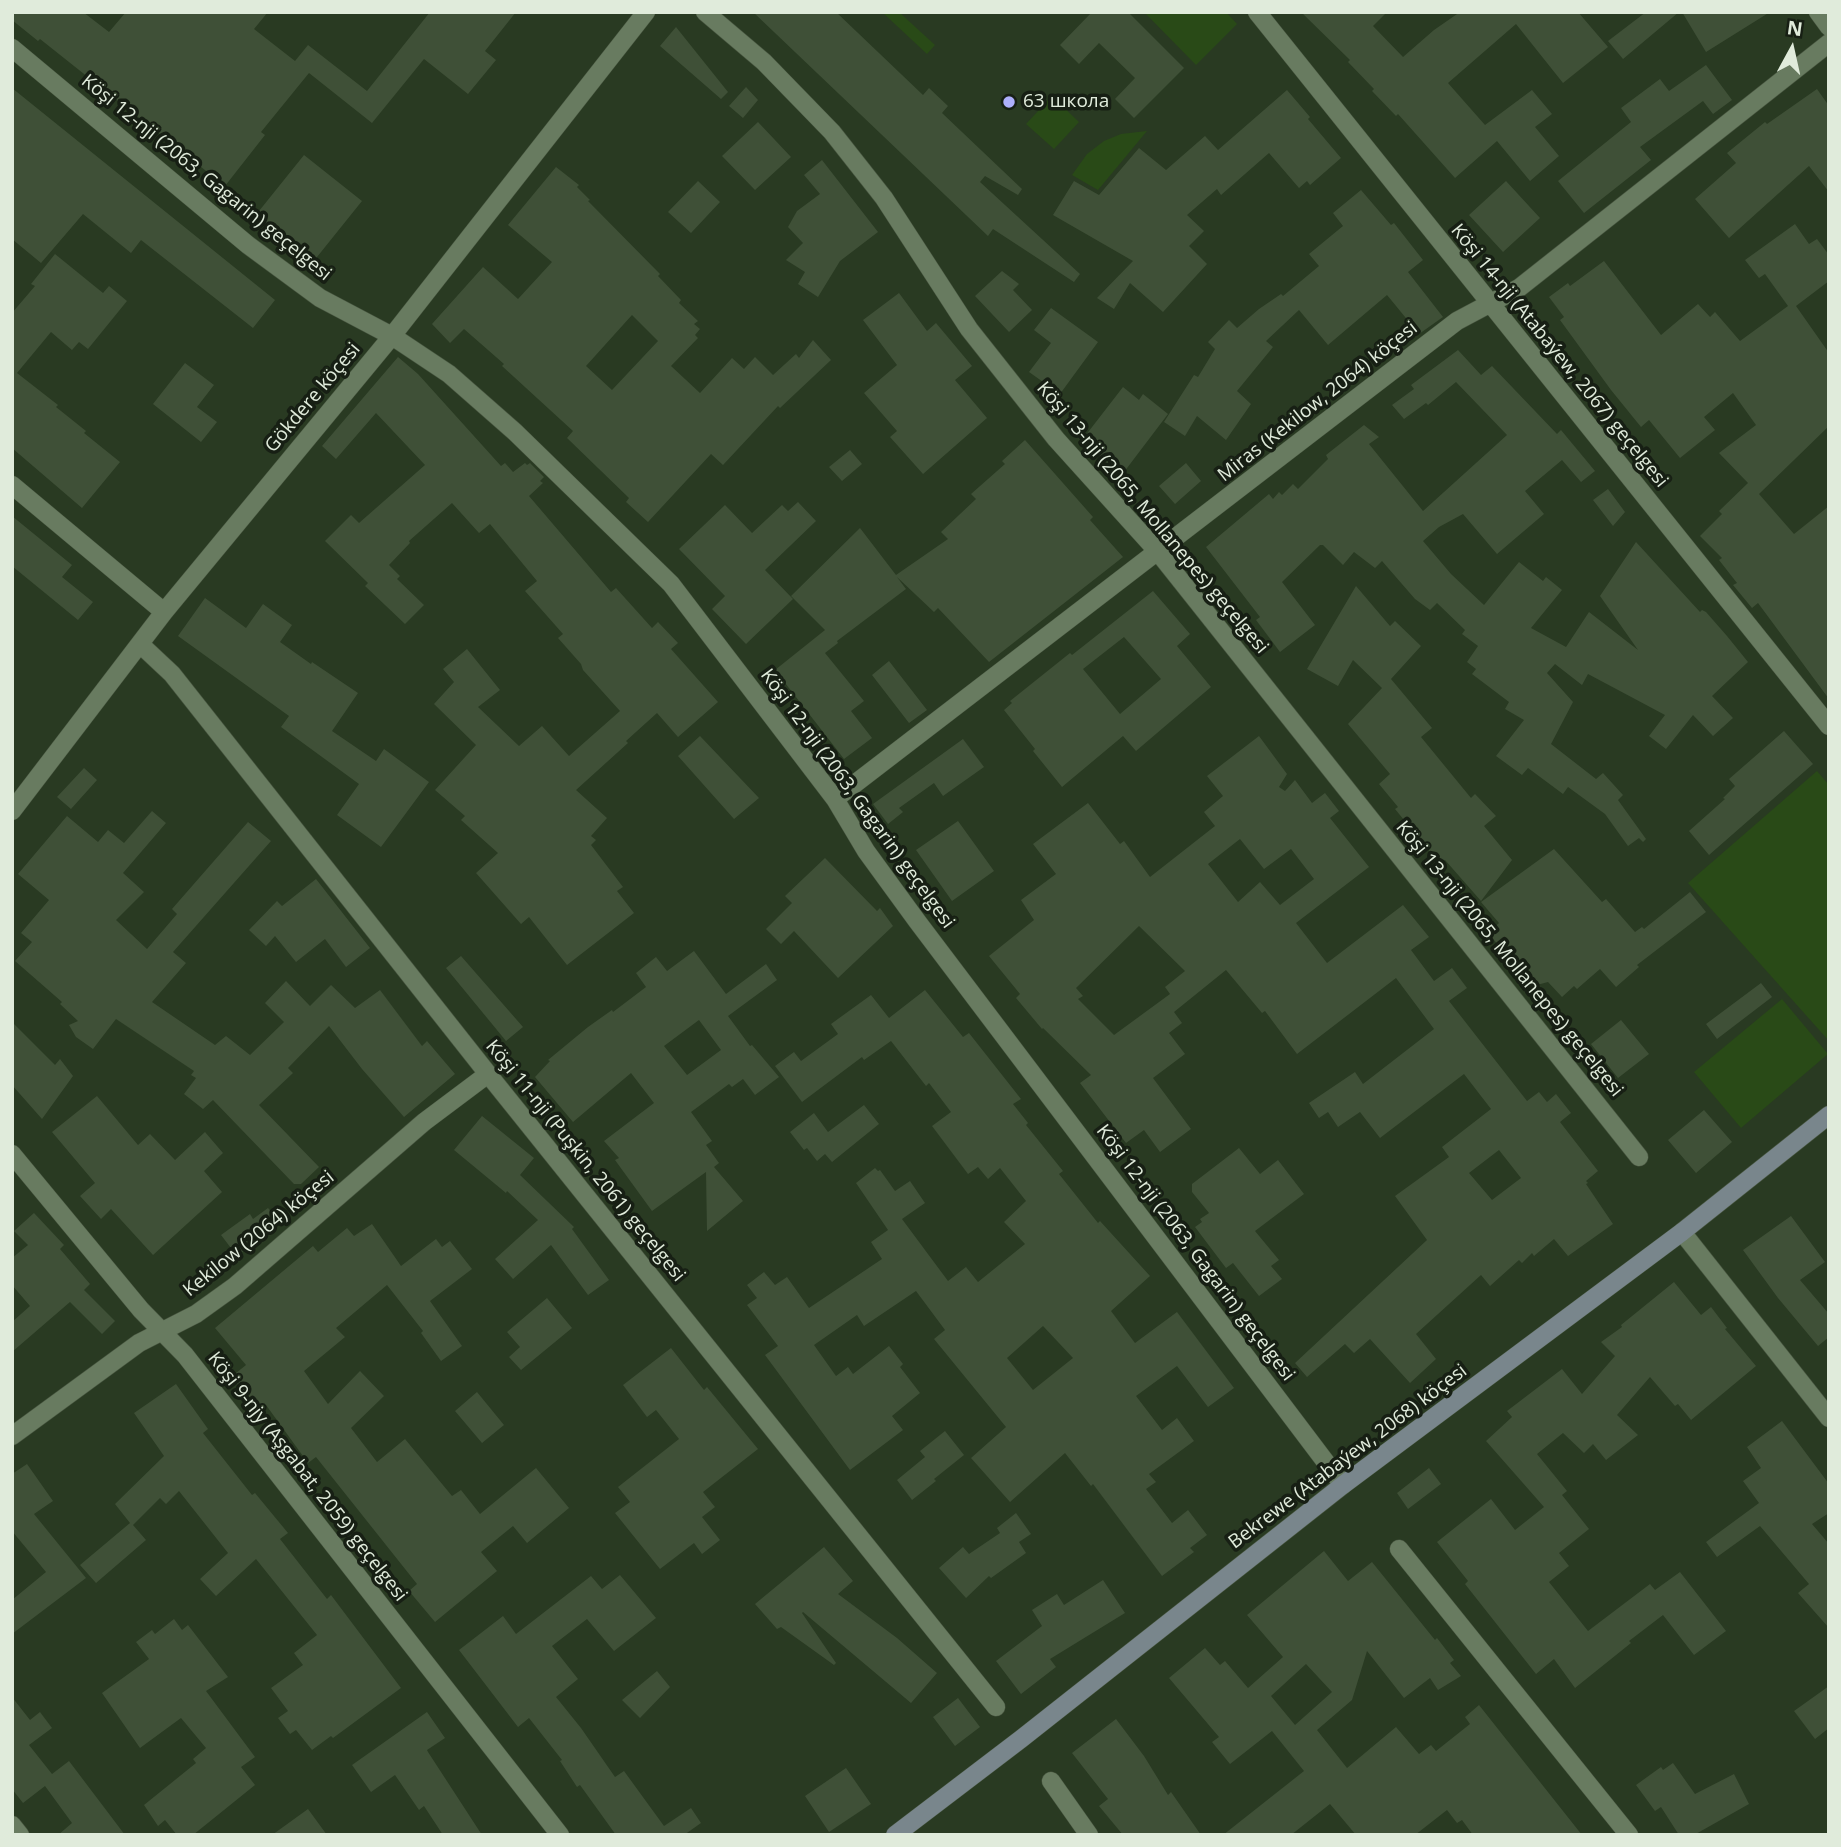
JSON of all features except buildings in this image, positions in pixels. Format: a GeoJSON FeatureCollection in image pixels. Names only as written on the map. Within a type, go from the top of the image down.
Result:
{"type":"FeatureCollection","features":[{"type":"Feature","properties":{"kind":"main road","name":"Bekrewe (Atabaýew, 2068) köçesi"},"geometry":{"type":"LineString","coordinates":[[895,1835],[1343,1485],[1682,1232],[1829,1115]]}},
{"type":"Feature","properties":{"kind":"street","name":"Gökdere köçesi"},"geometry":{"type":"LineString","coordinates":[[12,811],[164,612],[392,336],[646,12]]}},
{"type":"Feature","properties":{"kind":"street","name":"Köşi 13-nji (2065, Mollanepes) geçelgesi"},"geometry":{"type":"LineString","coordinates":[[705,12],[764,62],[832,132],[884,198],[969,329],[1056,439],[1158,552],[1639,1157]]}},
{"type":"Feature","properties":{"kind":"street","name":"Köşi 14-nji (Atabaýew, 2067) geçelgesi"},"geometry":{"type":"LineString","coordinates":[[1257,12],[1829,726]]}},
{"type":"Feature","properties":{"kind":"street"},"geometry":{"type":"LineString","coordinates":[[1818,12],[1829,27]]}},
{"type":"Feature","properties":{"kind":"street","name":"Miras (Kekilow, 2064) köçesi"},"geometry":{"type":"LineString","coordinates":[[835,799],[1457,321],[1518,288],[1829,43]]}},
{"type":"Feature","properties":{"kind":"street","name":"Köşi 12-nji (2063, Gagarin) geçelgesi"},"geometry":{"type":"LineString","coordinates":[[12,48],[248,245],[320,298],[392,336],[449,374],[591,504],[671,584],[835,799],[866,851],[925,932],[1343,1485]]}},
{"type":"Feature","properties":{"kind":"street"},"geometry":{"type":"LineString","coordinates":[[12,485],[164,612]]}},
{"type":"Feature","properties":{"kind":"street","name":"Köşi 11-nji (Puşkin, 2061) geçelgesi"},"geometry":{"type":"LineString","coordinates":[[140,644],[172,674],[488,1074],[996,1707]]}},
{"type":"Feature","properties":{"kind":"street","name":"Kekilow (2064) köçesi"},"geometry":{"type":"LineString","coordinates":[[12,1436],[139,1343],[196,1314],[234,1286],[424,1122],[488,1074]]}},
{"type":"Feature","properties":{"kind":"street","name":"Köşi 9-njy (Aşgabat, 2059) geçelgesi"},"geometry":{"type":"LineString","coordinates":[[12,1154],[141,1310],[185,1355],[560,1835]]}},
{"type":"Feature","properties":{"kind":"street"},"geometry":{"type":"LineString","coordinates":[[1682,1232],[1829,1418]]}},
{"type":"Feature","properties":{"kind":"street"},"geometry":{"type":"LineString","coordinates":[[1399,1549],[1629,1835]]}},
{"type":"Feature","properties":{"kind":"street"},"geometry":{"type":"LineString","coordinates":[[1051,1781],[1089,1835]]}},
{"type":"Feature","properties":{"kind":"street"},"geometry":{"type":"LineString","coordinates":[[12,1825],[20,1835]]}},
{"type":"Feature","properties":{"kind":"green space"},"geometry":{"type":"Polygon","coordinates":[[[882,12],[899,12],[935,45],[927,54],[882,12]]]}},
{"type":"Feature","properties":{"kind":"green space"},"geometry":{"type":"Polygon","coordinates":[[[1144,12],[1226,12],[1237,24],[1196,65],[1144,12]]]}},
{"type":"Feature","properties":{"kind":"green space"},"geometry":{"type":"Polygon","coordinates":[[[1052,96],[1079,122],[1054,149],[1026,124],[1052,96]]]}},
{"type":"Feature","properties":{"kind":"green space"},"geometry":{"type":"Polygon","coordinates":[[[1147,131],[1098,190],[1072,175],[1087,154],[1104,141],[1121,134],[1147,131]]]}},
{"type":"Feature","properties":{"kind":"green space"},"geometry":{"type":"Polygon","coordinates":[[[1817,771],[1829,785],[1829,1041],[1688,883],[1817,771]]]}},
{"type":"Feature","properties":{"kind":"green space"},"geometry":{"type":"Polygon","coordinates":[[[1782,999],[1828,1054],[1741,1128],[1694,1072],[1782,999]]]}},
{"type":"Feature","properties":{"kind":"place","name":"63 школа"},"geometry":{"type":"Point","coordinates":[1009,102]}}]}
